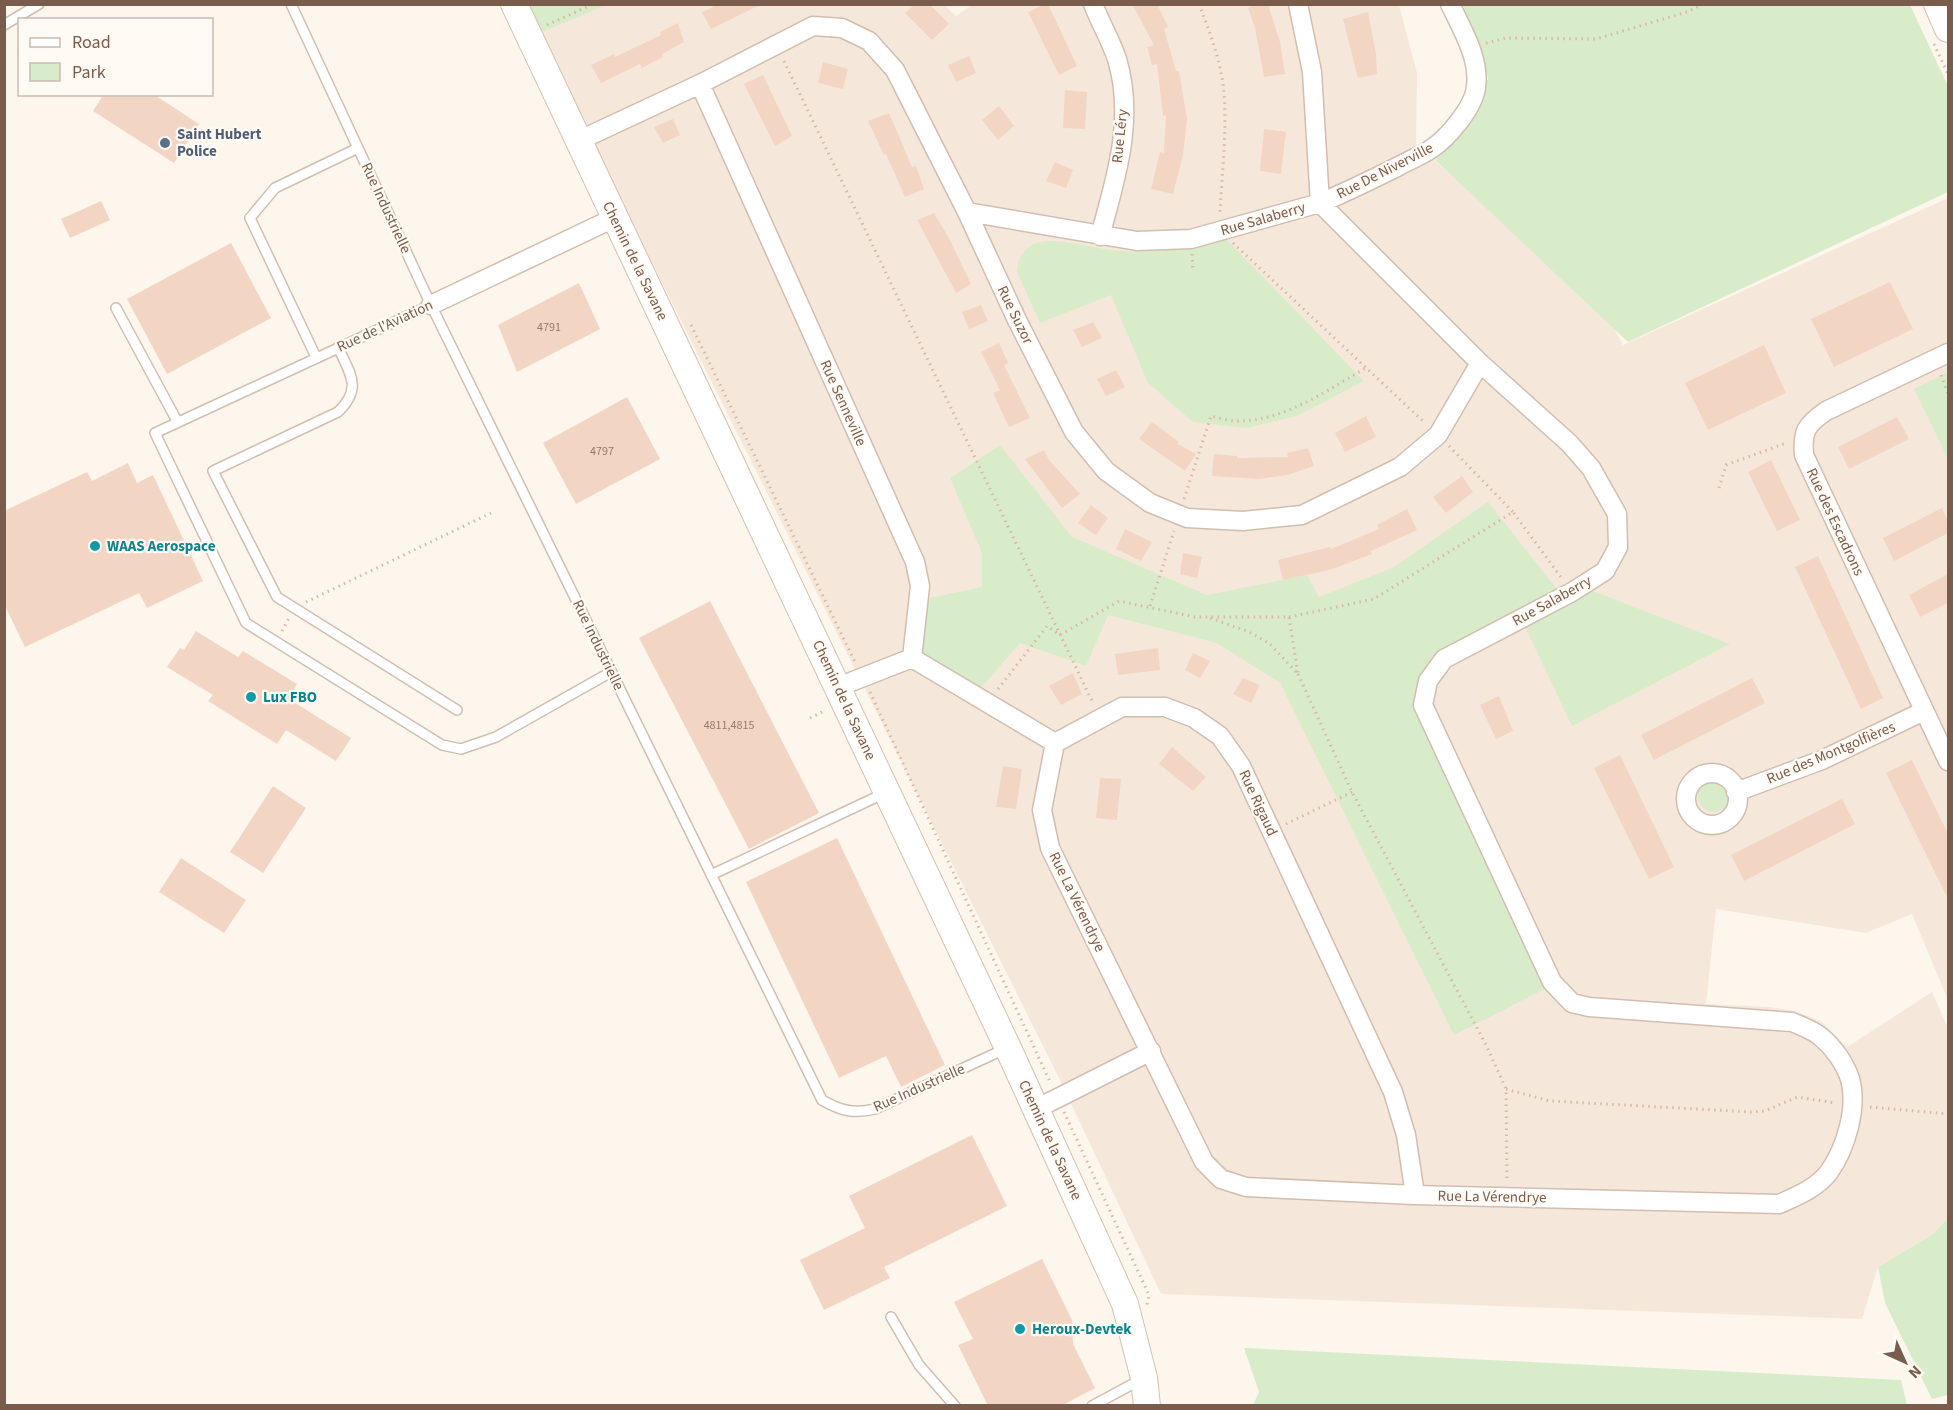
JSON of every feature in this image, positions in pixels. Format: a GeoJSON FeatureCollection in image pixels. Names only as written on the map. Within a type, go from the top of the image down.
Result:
{"type":"FeatureCollection","features":[{"type":"Feature","properties":{"kind":"street","name":"Chemin de la Savane"},"geometry":{"type":"LineString","coordinates":[[514,4],[836,697],[887,792],[1008,1048],[1046,1103],[1125,1304],[1144,1378],[1148,1406]]}},
{"type":"Feature","properties":{"kind":"street","name":"Rue Léry"},"geometry":{"type":"LineString","coordinates":[[1093,4],[1116,59],[1124,93],[1124,130],[1115,183],[1100,236]]}},
{"type":"Feature","properties":{"kind":"street"},"geometry":{"type":"LineString","coordinates":[[1298,4],[1312,72],[1320,203]]}},
{"type":"Feature","properties":{"kind":"street","name":"Rue De Niverville"},"geometry":{"type":"LineString","coordinates":[[1320,203],[1349,191],[1433,148],[1457,124],[1469,107],[1476,88],[1475,68],[1450,4]]}},
{"type":"Feature","properties":{"kind":"street"},"geometry":{"type":"LineString","coordinates":[[1937,4],[1948,28]]}},
{"type":"Feature","properties":{"kind":"street","name":"Rue Suzor"},"geometry":{"type":"LineString","coordinates":[[578,141],[700,84],[813,26],[842,28],[869,41],[895,70],[1074,432],[1106,471],[1150,503],[1187,518],[1243,521],[1302,515],[1400,466],[1438,435],[1480,363]]}},
{"type":"Feature","properties":{"kind":"street","name":"Rue Senneville"},"geometry":{"type":"LineString","coordinates":[[700,84],[915,562],[920,586],[912,658]]}},
{"type":"Feature","properties":{"kind":"street","name":"Rue Salaberry"},"geometry":{"type":"LineString","coordinates":[[967,212],[1137,241],[1180,240],[1191,239],[1320,203],[1480,363],[1569,443],[1591,468],[1617,514],[1618,547],[1605,571],[1572,592],[1444,659],[1428,681],[1423,705],[1552,982],[1572,1003],[1589,1007],[1792,1022],[1820,1036],[1838,1054],[1850,1078],[1853,1106]]}},
{"type":"Feature","properties":{"kind":"street","name":"Rue de l'Aviation"},"geometry":{"type":"LineString","coordinates":[[431,305],[614,218]]}},
{"type":"Feature","properties":{"kind":"street"},"geometry":{"type":"LineString","coordinates":[[1802,437],[1811,421],[1826,411],[1941,357]]}},
{"type":"Feature","properties":{"kind":"street","name":"Rue des Escadrons"},"geometry":{"type":"LineString","coordinates":[[1802,437],[1804,455],[1948,761]]}},
{"type":"Feature","properties":{"kind":"street"},"geometry":{"type":"LineString","coordinates":[[836,697],[912,658],[1055,743]]}},
{"type":"Feature","properties":{"kind":"street","name":"Rue Rigaud"},"geometry":{"type":"LineString","coordinates":[[1055,743],[1122,707],[1165,707],[1194,718],[1220,736],[1241,766],[1393,1092],[1407,1135],[1415,1196]]}},
{"type":"Feature","properties":{"kind":"street","name":"Rue des Montgolfières"},"geometry":{"type":"LineString","coordinates":[[1736,792],[1822,760],[1924,711]]}},
{"type":"Feature","properties":{"kind":"street","name":"Rue La Vérendrye"},"geometry":{"type":"LineString","coordinates":[[1055,743],[1042,810],[1050,848],[1204,1162],[1221,1179],[1246,1187],[1415,1196],[1779,1204],[1805,1193],[1828,1173],[1844,1145],[1853,1106]]}},
{"type":"Feature","properties":{"kind":"street"},"geometry":{"type":"LineString","coordinates":[[1046,1103],[1151,1051]]}},
{"type":"Feature","properties":{"kind":"lane"},"geometry":{"type":"LineString","coordinates":[[4,25],[39,4]]}},
{"type":"Feature","properties":{"kind":"lane","name":"Rue Industrielle"},"geometry":{"type":"LineString","coordinates":[[291,4],[431,305],[822,1100],[842,1111],[860,1112],[875,1109],[1008,1048]]}},
{"type":"Feature","properties":{"kind":"lane"},"geometry":{"type":"LineString","coordinates":[[316,357],[250,218],[275,188],[358,148]]}},
{"type":"Feature","properties":{"kind":"lane","name":"Rue de l'Aviation"},"geometry":{"type":"LineString","coordinates":[[275,641],[246,623],[155,433],[431,305]]}},
{"type":"Feature","properties":{"kind":"lane"},"geometry":{"type":"LineString","coordinates":[[116,308],[177,422]]}},
{"type":"Feature","properties":{"kind":"lane"},"geometry":{"type":"LineString","coordinates":[[338,347],[353,383],[352,394],[348,402],[338,412],[213,471],[277,597],[457,710]]}},
{"type":"Feature","properties":{"kind":"lane"},"geometry":{"type":"LineString","coordinates":[[275,641],[442,745],[461,749],[496,737],[611,672]]}},
{"type":"Feature","properties":{"kind":"lane"},"geometry":{"type":"LineString","coordinates":[[711,875],[887,792]]}},
{"type":"Feature","properties":{"kind":"lane"},"geometry":{"type":"LineString","coordinates":[[891,1317],[919,1365],[955,1406]]}},
{"type":"Feature","properties":{"kind":"lane"},"geometry":{"type":"LineString","coordinates":[[1092,1406],[1144,1378]]}},
{"type":"Feature","properties":{"kind":"path"},"geometry":{"type":"LineString","coordinates":[[547,25],[593,4]]}},
{"type":"Feature","properties":{"kind":"path"},"geometry":{"type":"LineString","coordinates":[[1199,4],[1214,45],[1223,84],[1220,231],[1438,435],[1513,512],[1572,592]]}},
{"type":"Feature","properties":{"kind":"path"},"geometry":{"type":"LineString","coordinates":[[1469,48],[1507,38],[1596,39],[1687,12],[1703,4]]}},
{"type":"Feature","properties":{"kind":"path"},"geometry":{"type":"LineString","coordinates":[[776,45],[1101,718]]}},
{"type":"Feature","properties":{"kind":"path"},"geometry":{"type":"LineString","coordinates":[[688,320],[856,664]]}},
{"type":"Feature","properties":{"kind":"path"},"geometry":{"type":"LineString","coordinates":[[1941,357],[1948,394]]}},
{"type":"Feature","properties":{"kind":"path"},"geometry":{"type":"LineString","coordinates":[[1150,606],[1211,416],[1236,421],[1264,419],[1299,405],[1366,368]]}},
{"type":"Feature","properties":{"kind":"path"},"geometry":{"type":"LineString","coordinates":[[1719,488],[1726,465],[1802,437]]}},
{"type":"Feature","properties":{"kind":"path"},"geometry":{"type":"LineString","coordinates":[[1060,634],[1119,601],[1195,617],[1289,617],[1374,599],[1513,512]]}},
{"type":"Feature","properties":{"kind":"path"},"geometry":{"type":"LineString","coordinates":[[275,641],[294,608],[491,513]]}},
{"type":"Feature","properties":{"kind":"path"},"geometry":{"type":"LineString","coordinates":[[1207,617],[1247,631],[1269,643],[1298,674]]}},
{"type":"Feature","properties":{"kind":"path"},"geometry":{"type":"LineString","coordinates":[[1289,617],[1298,674],[1352,792],[1486,1045],[1506,1089],[1507,1197]]}},
{"type":"Feature","properties":{"kind":"path"},"geometry":{"type":"LineString","coordinates":[[988,702],[1047,626],[1060,634]]}},
{"type":"Feature","properties":{"kind":"path"},"geometry":{"type":"LineString","coordinates":[[869,689],[1046,1103],[1149,1295],[1146,1310],[1133,1335]]}},
{"type":"Feature","properties":{"kind":"path"},"geometry":{"type":"LineString","coordinates":[[810,718],[836,697]]}},
{"type":"Feature","properties":{"kind":"path"},"geometry":{"type":"LineString","coordinates":[[1271,831],[1352,792]]}},
{"type":"Feature","properties":{"kind":"path"},"geometry":{"type":"LineString","coordinates":[[1506,1089],[1550,1101],[1752,1112],[1765,1111],[1797,1097],[1853,1106],[1948,1114]]}},
{"type":"Feature","properties":{"kind":"shaded area"},"geometry":{"type":"Polygon","coordinates":[[[606,4],[943,4],[956,16],[973,4],[1399,5],[1417,73],[1416,144],[1606,313],[1623,345],[1948,198],[1948,1000],[1912,914],[1866,933],[1716,909],[1706,1004],[1769,1007],[1795,1011],[1822,1022],[1847,1047],[1932,992],[1948,1028],[1948,1218],[1933,1234],[1878,1267],[1862,1319],[1161,1294],[1057,1074],[538,34],[606,4]]]}},
{"type":"Feature","properties":{"kind":"green space"},"geometry":{"type":"Polygon","coordinates":[[[524,5],[606,5],[538,34],[524,5]]]}},
{"type":"Feature","properties":{"kind":"green space"},"geometry":{"type":"Polygon","coordinates":[[[1463,5],[1910,5],[1948,86],[1948,192],[1628,342],[1434,159],[1488,79],[1463,5]]]}},
{"type":"Feature","properties":{"kind":"green space"},"geometry":{"type":"Polygon","coordinates":[[[1226,239],[1364,381],[1297,416],[1246,428],[1193,422],[1148,383],[1111,295],[1040,323],[1017,272],[1018,263],[1025,251],[1032,245],[1045,241],[1111,250],[1147,251],[1173,249],[1226,239]]]}},
{"type":"Feature","properties":{"kind":"green space"},"geometry":{"type":"Polygon","coordinates":[[[1948,372],[1948,459],[1914,389],[1948,372]]]}},
{"type":"Feature","properties":{"kind":"green space"},"geometry":{"type":"Polygon","coordinates":[[[1000,445],[1072,537],[1207,595],[1307,575],[1319,597],[1392,568],[1488,502],[1560,593],[1434,659],[1417,708],[1545,989],[1454,1035],[1280,683],[1217,643],[1108,615],[1086,666],[1020,643],[981,688],[913,647],[925,599],[982,587],[982,553],[950,478],[1000,445]]]}},
{"type":"Feature","properties":{"kind":"green space"},"geometry":{"type":"Polygon","coordinates":[[[1593,591],[1730,644],[1572,726],[1525,627],[1593,591]]]}},
{"type":"Feature","properties":{"kind":"green space"},"geometry":{"type":"Polygon","coordinates":[[[1714,780],[1725,785],[1730,796],[1725,807],[1714,812],[1703,807],[1698,796],[1703,785],[1714,780]]]}},
{"type":"Feature","properties":{"kind":"green space"},"geometry":{"type":"Polygon","coordinates":[[[1948,1218],[1948,1395],[1932,1399],[1885,1303],[1878,1267],[1933,1234],[1948,1218]]]}},
{"type":"Feature","properties":{"kind":"green space"},"geometry":{"type":"Polygon","coordinates":[[[1244,1348],[1901,1380],[1907,1405],[1253,1405],[1259,1392],[1244,1348]]]}},
{"type":"Feature","properties":{"kind":"building"},"geometry":{"type":"Polygon","coordinates":[[[719,4],[762,4],[711,29],[702,12],[719,4]]]}},
{"type":"Feature","properties":{"kind":"building"},"geometry":{"type":"Polygon","coordinates":[[[915,4],[929,4],[949,24],[932,40],[905,13],[915,4]]]}},
{"type":"Feature","properties":{"kind":"building"},"geometry":{"type":"Polygon","coordinates":[[[1048,4],[1077,66],[1059,75],[1028,12],[1048,4]]]}},
{"type":"Feature","properties":{"kind":"building"},"geometry":{"type":"Polygon","coordinates":[[[1132,4],[1157,4],[1168,27],[1164,29],[1176,71],[1179,71],[1187,119],[1183,155],[1173,194],[1151,189],[1160,152],[1164,153],[1166,115],[1163,116],[1157,64],[1152,65],[1147,47],[1154,45],[1132,4]]]}},
{"type":"Feature","properties":{"kind":"building"},"geometry":{"type":"Polygon","coordinates":[[[1258,4],[1268,4],[1280,42],[1285,74],[1264,77],[1255,28],[1248,8],[1258,4]]]}},
{"type":"Feature","properties":{"kind":"building"},"geometry":{"type":"Polygon","coordinates":[[[1368,12],[1376,54],[1377,74],[1358,78],[1343,19],[1368,12]]]}},
{"type":"Feature","properties":{"kind":"building"},"geometry":{"type":"Polygon","coordinates":[[[678,23],[684,42],[642,68],[640,64],[601,83],[591,65],[614,54],[615,57],[661,35],[660,32],[678,23]]]}},
{"type":"Feature","properties":{"kind":"building"},"geometry":{"type":"Polygon","coordinates":[[[969,56],[976,73],[956,82],[948,65],[969,56]]]}},
{"type":"Feature","properties":{"kind":"building"},"geometry":{"type":"Polygon","coordinates":[[[823,62],[848,69],[843,89],[818,83],[823,62]]]}},
{"type":"Feature","properties":{"kind":"building"},"geometry":{"type":"Polygon","coordinates":[[[763,75],[792,136],[775,146],[744,84],[763,75]]]}},
{"type":"Feature","properties":{"kind":"building"},"geometry":{"type":"Polygon","coordinates":[[[1065,90],[1087,92],[1085,129],[1063,128],[1065,90]]]}},
{"type":"Feature","properties":{"kind":"building","name":"Saint Hubert Police"},"geometry":{"type":"Polygon","coordinates":[[[103,96],[156,96],[199,124],[174,163],[93,111],[103,96]]]}},
{"type":"Feature","properties":{"kind":"building"},"geometry":{"type":"Polygon","coordinates":[[[999,106],[1014,126],[998,140],[982,120],[999,106]]]}},
{"type":"Feature","properties":{"kind":"building"},"geometry":{"type":"Polygon","coordinates":[[[889,113],[912,167],[916,166],[924,189],[905,197],[868,121],[889,113]]]}},
{"type":"Feature","properties":{"kind":"building"},"geometry":{"type":"Polygon","coordinates":[[[673,119],[680,135],[663,143],[654,127],[673,119]]]}},
{"type":"Feature","properties":{"kind":"building"},"geometry":{"type":"Polygon","coordinates":[[[1264,129],[1286,132],[1281,174],[1260,171],[1264,129]]]}},
{"type":"Feature","properties":{"kind":"building"},"geometry":{"type":"Polygon","coordinates":[[[1055,162],[1073,170],[1066,188],[1046,181],[1055,162]]]}},
{"type":"Feature","properties":{"kind":"building"},"geometry":{"type":"Polygon","coordinates":[[[101,201],[110,220],[70,238],[61,219],[101,201]]]}},
{"type":"Feature","properties":{"kind":"building"},"geometry":{"type":"Polygon","coordinates":[[[934,213],[971,284],[956,293],[917,220],[934,213]]]}},
{"type":"Feature","properties":{"kind":"building"},"geometry":{"type":"Polygon","coordinates":[[[231,243],[271,318],[167,374],[127,299],[231,243]]]}},
{"type":"Feature","properties":{"kind":"building"},"geometry":{"type":"Polygon","coordinates":[[[1890,282],[1913,329],[1834,367],[1811,319],[1890,282]]]}},
{"type":"Feature","properties":{"kind":"building"},"geometry":{"type":"Polygon","coordinates":[[[579,283],[600,329],[517,372],[498,325],[579,283]]]}},
{"type":"Feature","properties":{"kind":"building"},"geometry":{"type":"Polygon","coordinates":[[[981,305],[988,321],[969,329],[962,312],[981,305]]]}},
{"type":"Feature","properties":{"kind":"building"},"geometry":{"type":"Polygon","coordinates":[[[1093,322],[1102,338],[1082,347],[1073,330],[1093,322]]]}},
{"type":"Feature","properties":{"kind":"building"},"geometry":{"type":"Polygon","coordinates":[[[999,343],[1008,363],[1004,365],[1030,418],[1009,427],[993,393],[1000,390],[981,352],[999,343]]]}},
{"type":"Feature","properties":{"kind":"building"},"geometry":{"type":"Polygon","coordinates":[[[1764,345],[1786,393],[1708,430],[1685,383],[1764,345]]]}},
{"type":"Feature","properties":{"kind":"building"},"geometry":{"type":"Polygon","coordinates":[[[1116,370],[1125,387],[1106,396],[1097,379],[1116,370]]]}},
{"type":"Feature","properties":{"kind":"building"},"geometry":{"type":"Polygon","coordinates":[[[627,397],[660,459],[576,504],[543,443],[627,397]]]}},
{"type":"Feature","properties":{"kind":"building"},"geometry":{"type":"Polygon","coordinates":[[[1366,416],[1376,437],[1345,452],[1335,433],[1366,416]]]}},
{"type":"Feature","properties":{"kind":"building"},"geometry":{"type":"Polygon","coordinates":[[[1897,417],[1909,439],[1849,469],[1838,447],[1897,417]]]}},
{"type":"Feature","properties":{"kind":"building"},"geometry":{"type":"Polygon","coordinates":[[[1152,422],[1179,442],[1178,444],[1196,454],[1185,471],[1139,439],[1152,422]]]}},
{"type":"Feature","properties":{"kind":"building"},"geometry":{"type":"Polygon","coordinates":[[[1308,448],[1314,466],[1287,475],[1259,479],[1212,476],[1214,454],[1237,456],[1237,458],[1288,457],[1287,453],[1308,448]]]}},
{"type":"Feature","properties":{"kind":"building"},"geometry":{"type":"Polygon","coordinates":[[[1044,450],[1049,460],[1080,494],[1062,508],[1025,459],[1044,450]]]}},
{"type":"Feature","properties":{"kind":"building"},"geometry":{"type":"Polygon","coordinates":[[[1771,460],[1800,520],[1777,531],[1748,472],[1771,460]]]}},
{"type":"Feature","properties":{"kind":"building","name":"WAAS Aerospace"},"geometry":{"type":"Polygon","coordinates":[[[128,463],[137,483],[153,475],[203,581],[147,608],[139,593],[25,647],[4,604],[4,511],[87,472],[92,481],[128,463]]]}},
{"type":"Feature","properties":{"kind":"building"},"geometry":{"type":"Polygon","coordinates":[[[1462,476],[1473,492],[1446,513],[1433,497],[1462,476]]]}},
{"type":"Feature","properties":{"kind":"building"},"geometry":{"type":"Polygon","coordinates":[[[1091,505],[1108,518],[1096,535],[1078,523],[1091,505]]]}},
{"type":"Feature","properties":{"kind":"building"},"geometry":{"type":"Polygon","coordinates":[[[1942,508],[1948,521],[1948,533],[1894,561],[1883,538],[1942,508]]]}},
{"type":"Feature","properties":{"kind":"building"},"geometry":{"type":"Polygon","coordinates":[[[1407,509],[1417,530],[1371,551],[1372,554],[1333,569],[1283,580],[1278,560],[1330,547],[1331,549],[1379,529],[1377,525],[1407,509]]]}},
{"type":"Feature","properties":{"kind":"building"},"geometry":{"type":"Polygon","coordinates":[[[1125,529],[1152,542],[1141,561],[1116,549],[1125,529]]]}},
{"type":"Feature","properties":{"kind":"building"},"geometry":{"type":"Polygon","coordinates":[[[1183,553],[1202,557],[1197,578],[1180,574],[1183,553]]]}},
{"type":"Feature","properties":{"kind":"building"},"geometry":{"type":"Polygon","coordinates":[[[1818,556],[1883,698],[1861,709],[1795,567],[1818,556]]]}},
{"type":"Feature","properties":{"kind":"building"},"geometry":{"type":"Polygon","coordinates":[[[1948,574],[1948,603],[1920,617],[1909,595],[1948,574]]]}},
{"type":"Feature","properties":{"kind":"building"},"geometry":{"type":"Polygon","coordinates":[[[710,601],[819,813],[749,849],[639,638],[710,601]]]}},
{"type":"Feature","properties":{"kind":"building","name":"Lux FBO"},"geometry":{"type":"Polygon","coordinates":[[[196,631],[238,657],[243,651],[297,684],[289,699],[351,738],[336,761],[286,730],[277,744],[208,701],[213,695],[167,667],[180,648],[184,650],[196,631]]]}},
{"type":"Feature","properties":{"kind":"building"},"geometry":{"type":"Polygon","coordinates":[[[1158,648],[1160,670],[1118,675],[1115,654],[1158,648]]]}},
{"type":"Feature","properties":{"kind":"building"},"geometry":{"type":"Polygon","coordinates":[[[1193,653],[1210,661],[1200,678],[1185,670],[1193,653]]]}},
{"type":"Feature","properties":{"kind":"building"},"geometry":{"type":"Polygon","coordinates":[[[1073,673],[1082,694],[1061,705],[1049,686],[1073,673]]]}},
{"type":"Feature","properties":{"kind":"building"},"geometry":{"type":"Polygon","coordinates":[[[1243,678],[1260,685],[1251,703],[1233,694],[1243,678]]]}},
{"type":"Feature","properties":{"kind":"building"},"geometry":{"type":"Polygon","coordinates":[[[1752,678],[1765,703],[1654,760],[1641,735],[1752,678]]]}},
{"type":"Feature","properties":{"kind":"building"},"geometry":{"type":"Polygon","coordinates":[[[1499,696],[1513,731],[1496,739],[1480,705],[1499,696]]]}},
{"type":"Feature","properties":{"kind":"building"},"geometry":{"type":"Polygon","coordinates":[[[1172,747],[1206,777],[1193,791],[1159,764],[1172,747]]]}},
{"type":"Feature","properties":{"kind":"building"},"geometry":{"type":"Polygon","coordinates":[[[1620,755],[1674,867],[1649,879],[1594,768],[1620,755]]]}},
{"type":"Feature","properties":{"kind":"building"},"geometry":{"type":"Polygon","coordinates":[[[1912,760],[1948,834],[1948,899],[1886,773],[1912,760]]]}},
{"type":"Feature","properties":{"kind":"building"},"geometry":{"type":"Polygon","coordinates":[[[1003,766],[1022,769],[1016,809],[996,807],[1003,766]]]}},
{"type":"Feature","properties":{"kind":"building"},"geometry":{"type":"Polygon","coordinates":[[[1100,778],[1121,779],[1117,820],[1096,818],[1100,778]]]}},
{"type":"Feature","properties":{"kind":"building"},"geometry":{"type":"Polygon","coordinates":[[[273,786],[306,808],[263,873],[230,852],[273,786]]]}},
{"type":"Feature","properties":{"kind":"building"},"geometry":{"type":"Polygon","coordinates":[[[1842,799],[1855,824],[1744,881],[1731,855],[1842,799]]]}},
{"type":"Feature","properties":{"kind":"building"},"geometry":{"type":"Polygon","coordinates":[[[837,838],[945,1065],[901,1087],[886,1056],[839,1078],[746,882],[837,838]]]}},
{"type":"Feature","properties":{"kind":"building"},"geometry":{"type":"Polygon","coordinates":[[[181,858],[246,900],[224,933],[159,892],[181,858]]]}},
{"type":"Feature","properties":{"kind":"building"},"geometry":{"type":"Polygon","coordinates":[[[972,1135],[1007,1206],[884,1267],[890,1278],[824,1310],[800,1260],[865,1228],[849,1196],[972,1135]]]}},
{"type":"Feature","properties":{"kind":"building","name":"Heroux-Devtek"},"geometry":{"type":"Polygon","coordinates":[[[1042,1259],[1072,1320],[1073,1344],[1095,1388],[1061,1406],[988,1406],[958,1345],[973,1339],[954,1302],[1042,1259]]]}},
{"type":"Feature","properties":{"kind":"place","name":"Saint Hubert Police"},"geometry":{"type":"Point","coordinates":[165,143]}},
{"type":"Feature","properties":{"kind":"place","name":"WAAS Aerospace"},"geometry":{"type":"Point","coordinates":[95,546]}},
{"type":"Feature","properties":{"kind":"place","name":"Lux FBO"},"geometry":{"type":"Point","coordinates":[251,697]}},
{"type":"Feature","properties":{"kind":"place","name":"Heroux-Devtek"},"geometry":{"type":"Point","coordinates":[1020,1329]}}]}
